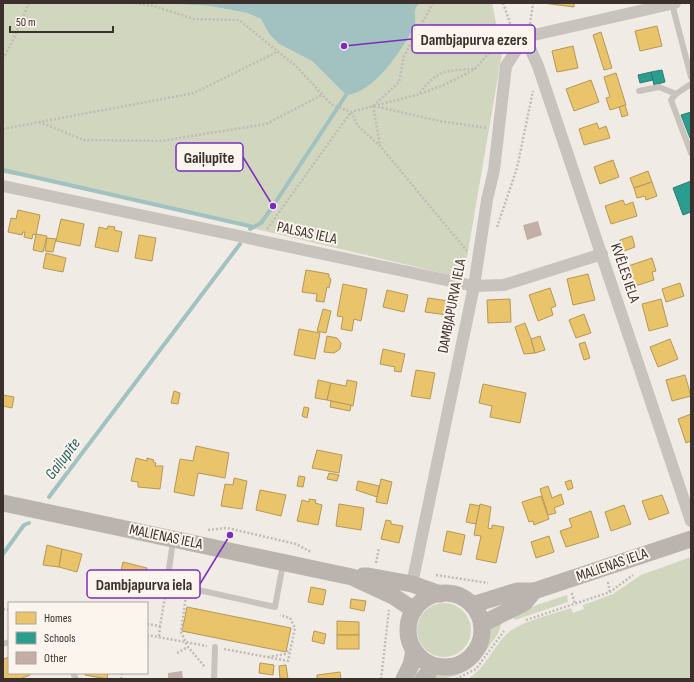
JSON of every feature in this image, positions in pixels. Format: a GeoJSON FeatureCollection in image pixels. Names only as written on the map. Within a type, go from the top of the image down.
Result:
{"type":"FeatureCollection","features":[{"type":"Feature","properties":{"kind":"street"},"geometry":{"type":"LineString","coordinates":[[525,37],[673,3]]}},
{"type":"Feature","properties":{"kind":"street","name":"KVĒLES IELA"},"geometry":{"type":"LineString","coordinates":[[525,37],[538,66],[691,521]]}},
{"type":"Feature","properties":{"kind":"street","name":"DAMBJAPURVA IELA"},"geometry":{"type":"LineString","coordinates":[[414,573],[474,286],[476,263],[494,170],[506,66],[525,37]]}},
{"type":"Feature","properties":{"kind":"street","name":"PALSAS IELA"},"geometry":{"type":"LineString","coordinates":[[3,186],[260,239],[474,286],[504,285],[602,254]]}},
{"type":"Feature","properties":{"kind":"street","name":"MALIENAS IELA"},"geometry":{"type":"LineString","coordinates":[[3,503],[352,577],[393,596],[414,610]]}},
{"type":"Feature","properties":{"kind":"street","name":"MALIENAS IELA"},"geometry":{"type":"LineString","coordinates":[[472,605],[517,591],[534,591],[691,538]]}},
{"type":"Feature","properties":{"kind":"street","name":"MALIENAS IELA"},"geometry":{"type":"LineString","coordinates":[[352,577],[414,573],[440,594]]}},
{"type":"Feature","properties":{"kind":"street","name":"MALIENAS IELA"},"geometry":{"type":"LineString","coordinates":[[482,624],[524,603],[534,591]]}},
{"type":"Feature","properties":{"kind":"street"},"geometry":{"type":"LineString","coordinates":[[440,594],[458,595],[472,605],[482,624],[482,633],[477,649],[466,661],[451,667],[434,666],[422,660],[414,651],[408,632],[410,617],[414,610],[425,599],[440,594]]}},
{"type":"Feature","properties":{"kind":"street"},"geometry":{"type":"LineString","coordinates":[[404,679],[411,665],[414,651]]}},
{"type":"Feature","properties":{"kind":"street"},"geometry":{"type":"LineString","coordinates":[[423,679],[434,666]]}},
{"type":"Feature","properties":{"kind":"lane"},"geometry":{"type":"LineString","coordinates":[[673,3],[691,77]]}},
{"type":"Feature","properties":{"kind":"lane"},"geometry":{"type":"LineString","coordinates":[[691,84],[676,94],[672,100],[691,153]]}},
{"type":"Feature","properties":{"kind":"lane"},"geometry":{"type":"LineString","coordinates":[[639,91],[659,87],[676,94]]}},
{"type":"Feature","properties":{"kind":"lane"},"geometry":{"type":"LineString","coordinates":[[174,539],[167,584],[275,607],[283,562]]}},
{"type":"Feature","properties":{"kind":"lane"},"geometry":{"type":"LineString","coordinates":[[214,679],[215,647]]}},
{"type":"Feature","properties":{"kind":"path"},"geometry":{"type":"LineString","coordinates":[[3,59],[14,40],[29,3]]}},
{"type":"Feature","properties":{"kind":"path"},"geometry":{"type":"LineString","coordinates":[[135,3],[154,6],[194,19],[239,20],[296,66],[331,104],[351,112],[420,94],[446,84],[475,69],[488,54],[525,37],[530,24],[533,3]]}},
{"type":"Feature","properties":{"kind":"path"},"geometry":{"type":"LineString","coordinates":[[374,106],[399,82],[404,56],[433,3]]}},
{"type":"Feature","properties":{"kind":"path"},"geometry":{"type":"LineString","coordinates":[[503,3],[510,23],[525,37]]}},
{"type":"Feature","properties":{"kind":"path"},"geometry":{"type":"LineString","coordinates":[[3,128],[194,94],[277,52]]}},
{"type":"Feature","properties":{"kind":"path"},"geometry":{"type":"LineString","coordinates":[[496,228],[517,168],[538,66]]}},
{"type":"Feature","properties":{"kind":"path"},"geometry":{"type":"LineString","coordinates":[[420,94],[428,82],[448,70],[475,69]]}},
{"type":"Feature","properties":{"kind":"path"},"geometry":{"type":"LineString","coordinates":[[38,122],[84,140],[160,142],[266,124],[322,95]]}},
{"type":"Feature","properties":{"kind":"path"},"geometry":{"type":"LineString","coordinates":[[374,106],[439,121],[498,130]]}},
{"type":"Feature","properties":{"kind":"path"},"geometry":{"type":"LineString","coordinates":[[374,106],[380,146]]}},
{"type":"Feature","properties":{"kind":"path"},"geometry":{"type":"LineString","coordinates":[[351,112],[358,126],[380,146],[476,263]]}},
{"type":"Feature","properties":{"kind":"path"},"geometry":{"type":"LineString","coordinates":[[260,239],[351,112]]}},
{"type":"Feature","properties":{"kind":"path"},"geometry":{"type":"LineString","coordinates":[[203,530],[227,528],[296,544],[313,552]]}},
{"type":"Feature","properties":{"kind":"path"},"geometry":{"type":"LineString","coordinates":[[376,566],[379,548]]}},
{"type":"Feature","properties":{"kind":"path"},"geometry":{"type":"LineString","coordinates":[[522,622],[610,592],[638,572]]}},
{"type":"Feature","properties":{"kind":"path"},"geometry":{"type":"LineString","coordinates":[[414,573],[495,584]]}},
{"type":"Feature","properties":{"kind":"path"},"geometry":{"type":"LineString","coordinates":[[601,585],[608,583],[610,592]]}},
{"type":"Feature","properties":{"kind":"path"},"geometry":{"type":"LineString","coordinates":[[159,636],[167,584]]}},
{"type":"Feature","properties":{"kind":"path"},"geometry":{"type":"LineString","coordinates":[[188,588],[181,632],[188,647],[207,670]]}},
{"type":"Feature","properties":{"kind":"path"},"geometry":{"type":"LineString","coordinates":[[575,604],[572,594],[579,592]]}},
{"type":"Feature","properties":{"kind":"path"},"geometry":{"type":"LineString","coordinates":[[381,679],[390,604],[393,596]]}},
{"type":"Feature","properties":{"kind":"path"},"geometry":{"type":"LineString","coordinates":[[3,613],[4,609]]}},
{"type":"Feature","properties":{"kind":"path"},"geometry":{"type":"LineString","coordinates":[[148,635],[288,661],[295,628],[290,618],[282,616]]}},
{"type":"Feature","properties":{"kind":"path"},"geometry":{"type":"LineString","coordinates":[[148,624],[160,626]]}},
{"type":"Feature","properties":{"kind":"path"},"geometry":{"type":"LineString","coordinates":[[456,679],[476,668],[506,629]]}},
{"type":"Feature","properties":{"kind":"path"},"geometry":{"type":"LineString","coordinates":[[178,653],[188,647]]}},
{"type":"Feature","properties":{"kind":"path"},"geometry":{"type":"LineString","coordinates":[[266,657],[285,654],[290,648]]}},
{"type":"Feature","properties":{"kind":"green space"},"geometry":{"type":"Polygon","coordinates":[[[3,3],[156,3],[210,6],[247,13],[261,19],[269,34],[279,44],[312,61],[346,95],[418,4],[492,3],[502,53],[466,263],[450,275],[83,188],[3,173],[3,3]]]}},
{"type":"Feature","properties":{"kind":"green space"},"geometry":{"type":"Polygon","coordinates":[[[691,557],[691,679],[467,679],[480,669],[508,633],[521,625],[571,608],[573,613],[584,609],[583,605],[613,594],[641,575],[691,557]]]}},
{"type":"Feature","properties":{"kind":"green space"},"geometry":{"type":"Polygon","coordinates":[[[567,595],[568,602],[515,620],[510,614],[567,595]]]}},
{"type":"Feature","properties":{"kind":"green space"},"geometry":{"type":"Polygon","coordinates":[[[439,603],[449,603],[459,607],[467,615],[471,625],[471,635],[467,645],[459,653],[449,657],[439,657],[429,653],[421,645],[417,635],[417,625],[421,615],[429,607],[439,603]]]}},
{"type":"Feature","properties":{"kind":"green space"},"geometry":{"type":"Polygon","coordinates":[[[495,623],[501,623],[500,629],[484,654],[471,667],[458,675],[440,679],[429,679],[438,675],[460,670],[470,664],[479,654],[495,623]]]}},
{"type":"Feature","properties":{"kind":"water"},"geometry":{"type":"Polygon","coordinates":[[[156,3],[421,3],[415,11],[414,27],[395,58],[377,79],[367,87],[346,95],[312,61],[279,44],[269,34],[261,19],[247,13],[210,6],[156,3]]]}},
{"type":"Feature","properties":{"kind":"building: Homes"},"geometry":{"type":"Polygon","coordinates":[[[543,3],[574,3],[574,7],[543,3]]]}},
{"type":"Feature","properties":{"kind":"building: Homes"},"geometry":{"type":"Polygon","coordinates":[[[657,26],[662,46],[640,51],[635,31],[657,26]]]}},
{"type":"Feature","properties":{"kind":"building: Homes"},"geometry":{"type":"Polygon","coordinates":[[[601,32],[612,68],[604,70],[593,35],[601,32]]]}},
{"type":"Feature","properties":{"kind":"building: Homes"},"geometry":{"type":"Polygon","coordinates":[[[573,46],[578,68],[557,72],[552,51],[573,46]]]}},
{"type":"Feature","properties":{"kind":"building: Homes"},"geometry":{"type":"Polygon","coordinates":[[[616,73],[626,105],[610,110],[606,98],[610,97],[604,77],[616,73]]]}},
{"type":"Feature","properties":{"kind":"building: Homes"},"geometry":{"type":"Polygon","coordinates":[[[591,80],[599,102],[574,111],[566,89],[591,80]]]}},
{"type":"Feature","properties":{"kind":"building: Homes"},"geometry":{"type":"Polygon","coordinates":[[[625,105],[628,115],[622,117],[619,107],[625,105]]]}},
{"type":"Feature","properties":{"kind":"building: Homes"},"geometry":{"type":"Polygon","coordinates":[[[597,123],[599,129],[606,126],[610,138],[584,145],[579,129],[597,123]]]}},
{"type":"Feature","properties":{"kind":"building: Homes"},"geometry":{"type":"Polygon","coordinates":[[[613,160],[619,177],[600,184],[594,167],[613,160]]]}},
{"type":"Feature","properties":{"kind":"building: Homes"},"geometry":{"type":"Polygon","coordinates":[[[648,171],[652,182],[634,188],[630,178],[648,171]]]}},
{"type":"Feature","properties":{"kind":"building: Homes"},"geometry":{"type":"Polygon","coordinates":[[[652,182],[657,196],[646,200],[645,196],[637,198],[634,188],[652,182]]]}},
{"type":"Feature","properties":{"kind":"building: Homes"},"geometry":{"type":"Polygon","coordinates":[[[623,200],[625,205],[633,202],[637,216],[611,224],[605,206],[623,200]]]}},
{"type":"Feature","properties":{"kind":"building: Homes"},"geometry":{"type":"Polygon","coordinates":[[[18,210],[40,215],[36,235],[33,234],[32,239],[24,237],[25,232],[23,232],[22,235],[8,232],[11,218],[16,219],[18,210]]]}},
{"type":"Feature","properties":{"kind":"building: Homes"},"geometry":{"type":"Polygon","coordinates":[[[61,219],[84,224],[80,246],[56,241],[61,219]]]}},
{"type":"Feature","properties":{"kind":"building: Homes"},"geometry":{"type":"Polygon","coordinates":[[[108,226],[115,227],[114,230],[122,232],[118,252],[95,247],[99,227],[107,229],[108,226]]]}},
{"type":"Feature","properties":{"kind":"building: Homes"},"geometry":{"type":"Polygon","coordinates":[[[36,234],[47,236],[43,252],[33,250],[36,234]]]}},
{"type":"Feature","properties":{"kind":"building: Homes"},"geometry":{"type":"Polygon","coordinates":[[[139,235],[156,238],[152,261],[135,258],[139,235]]]}},
{"type":"Feature","properties":{"kind":"building: Homes"},"geometry":{"type":"Polygon","coordinates":[[[632,236],[635,247],[624,251],[620,240],[632,236]]]}},
{"type":"Feature","properties":{"kind":"building: Homes"},"geometry":{"type":"Polygon","coordinates":[[[47,238],[56,239],[53,252],[45,251],[47,238]]]}},
{"type":"Feature","properties":{"kind":"building: Homes"},"geometry":{"type":"Polygon","coordinates":[[[46,253],[66,258],[63,272],[43,268],[46,253]]]}},
{"type":"Feature","properties":{"kind":"building: Homes"},"geometry":{"type":"Polygon","coordinates":[[[652,258],[656,271],[652,272],[654,280],[632,287],[625,267],[652,258]]]}},
{"type":"Feature","properties":{"kind":"building: Homes"},"geometry":{"type":"Polygon","coordinates":[[[306,270],[329,274],[329,278],[331,279],[329,288],[327,287],[324,302],[316,301],[317,294],[302,292],[306,270]]]}},
{"type":"Feature","properties":{"kind":"building: Homes"},"geometry":{"type":"Polygon","coordinates":[[[588,274],[595,300],[573,305],[567,279],[588,274]]]}},
{"type":"Feature","properties":{"kind":"building: Homes"},"geometry":{"type":"Polygon","coordinates":[[[680,283],[684,296],[666,302],[662,289],[680,283]]]}},
{"type":"Feature","properties":{"kind":"building: Homes"},"geometry":{"type":"Polygon","coordinates":[[[343,284],[367,289],[361,321],[354,319],[352,331],[341,329],[343,317],[337,316],[343,284]]]}},
{"type":"Feature","properties":{"kind":"building: Homes"},"geometry":{"type":"Polygon","coordinates":[[[550,288],[556,306],[551,308],[553,315],[538,321],[529,295],[550,288]]]}},
{"type":"Feature","properties":{"kind":"building: Homes"},"geometry":{"type":"Polygon","coordinates":[[[387,290],[408,295],[404,312],[383,307],[387,290]]]}},
{"type":"Feature","properties":{"kind":"building: Homes"},"geometry":{"type":"Polygon","coordinates":[[[428,298],[449,301],[447,315],[425,312],[428,298]]]}},
{"type":"Feature","properties":{"kind":"building: Homes"},"geometry":{"type":"Polygon","coordinates":[[[510,299],[511,322],[488,323],[487,300],[510,299]]]}},
{"type":"Feature","properties":{"kind":"building: Homes"},"geometry":{"type":"Polygon","coordinates":[[[661,299],[668,326],[649,331],[642,304],[661,299]]]}},
{"type":"Feature","properties":{"kind":"building: Homes"},"geometry":{"type":"Polygon","coordinates":[[[323,309],[331,311],[326,333],[317,331],[323,309]]]}},
{"type":"Feature","properties":{"kind":"building: Homes"},"geometry":{"type":"Polygon","coordinates":[[[584,314],[591,333],[576,338],[569,320],[584,314]]]}},
{"type":"Feature","properties":{"kind":"building: Homes"},"geometry":{"type":"Polygon","coordinates":[[[525,323],[535,353],[524,354],[515,327],[525,323]]]}},
{"type":"Feature","properties":{"kind":"building: Homes"},"geometry":{"type":"Polygon","coordinates":[[[299,329],[320,333],[315,359],[294,355],[299,329]]]}},
{"type":"Feature","properties":{"kind":"building: Homes"},"geometry":{"type":"Polygon","coordinates":[[[327,336],[337,338],[341,343],[340,349],[334,353],[324,352],[327,336]]]}},
{"type":"Feature","properties":{"kind":"building: Homes"},"geometry":{"type":"Polygon","coordinates":[[[540,336],[545,350],[535,353],[531,339],[540,336]]]}},
{"type":"Feature","properties":{"kind":"building: Homes"},"geometry":{"type":"Polygon","coordinates":[[[670,339],[678,359],[658,367],[650,347],[670,339]]]}},
{"type":"Feature","properties":{"kind":"building: Homes"},"geometry":{"type":"Polygon","coordinates":[[[585,342],[590,358],[584,360],[579,344],[585,342]]]}},
{"type":"Feature","properties":{"kind":"building: Homes"},"geometry":{"type":"Polygon","coordinates":[[[383,349],[405,354],[401,372],[394,371],[395,367],[380,364],[383,349]]]}},
{"type":"Feature","properties":{"kind":"building: Homes"},"geometry":{"type":"Polygon","coordinates":[[[416,370],[435,373],[430,399],[411,396],[416,370]]]}},
{"type":"Feature","properties":{"kind":"building: Homes"},"geometry":{"type":"Polygon","coordinates":[[[685,375],[691,396],[672,401],[666,380],[685,375]]]}},
{"type":"Feature","properties":{"kind":"building: Homes"},"geometry":{"type":"Polygon","coordinates":[[[318,380],[331,383],[327,400],[315,398],[318,380]]]}},
{"type":"Feature","properties":{"kind":"building: Homes"},"geometry":{"type":"Polygon","coordinates":[[[347,380],[357,382],[353,406],[327,400],[331,383],[346,386],[347,380]]]}},
{"type":"Feature","properties":{"kind":"building: Homes"},"geometry":{"type":"Polygon","coordinates":[[[483,384],[526,393],[520,423],[490,417],[492,406],[479,403],[483,384]]]}},
{"type":"Feature","properties":{"kind":"building: Homes"},"geometry":{"type":"Polygon","coordinates":[[[174,391],[180,393],[178,404],[171,403],[174,391]]]}},
{"type":"Feature","properties":{"kind":"building: Homes"},"geometry":{"type":"Polygon","coordinates":[[[3,395],[14,397],[12,408],[3,406],[3,395]]]}},
{"type":"Feature","properties":{"kind":"building: Homes"},"geometry":{"type":"Polygon","coordinates":[[[331,401],[351,405],[350,411],[330,407],[331,401]]]}},
{"type":"Feature","properties":{"kind":"building: Homes"},"geometry":{"type":"Polygon","coordinates":[[[304,407],[309,408],[307,418],[302,416],[304,407]]]}},
{"type":"Feature","properties":{"kind":"building: Homes"},"geometry":{"type":"Polygon","coordinates":[[[691,414],[691,441],[686,443],[678,419],[691,414]]]}},
{"type":"Feature","properties":{"kind":"building: Homes"},"geometry":{"type":"Polygon","coordinates":[[[196,446],[229,453],[225,478],[198,473],[194,496],[174,492],[180,459],[193,461],[196,446]]]}},
{"type":"Feature","properties":{"kind":"building: Homes"},"geometry":{"type":"Polygon","coordinates":[[[317,450],[342,455],[339,473],[312,468],[317,450]]]}},
{"type":"Feature","properties":{"kind":"building: Homes"},"geometry":{"type":"Polygon","coordinates":[[[136,458],[147,461],[147,458],[154,460],[153,462],[156,463],[155,466],[163,466],[160,489],[138,487],[138,482],[131,481],[136,458]]]}},
{"type":"Feature","properties":{"kind":"building: Homes"},"geometry":{"type":"Polygon","coordinates":[[[329,473],[339,475],[337,481],[327,479],[329,473]]]}},
{"type":"Feature","properties":{"kind":"building: Homes"},"geometry":{"type":"Polygon","coordinates":[[[299,476],[305,477],[303,487],[297,486],[299,476]]]}},
{"type":"Feature","properties":{"kind":"building: Homes"},"geometry":{"type":"Polygon","coordinates":[[[234,478],[247,481],[242,509],[221,506],[225,484],[233,485],[234,478]]]}},
{"type":"Feature","properties":{"kind":"building: Homes"},"geometry":{"type":"Polygon","coordinates":[[[381,479],[392,482],[387,504],[376,502],[381,479]]]}},
{"type":"Feature","properties":{"kind":"building: Homes"},"geometry":{"type":"Polygon","coordinates":[[[571,480],[573,488],[568,490],[565,482],[571,480]]]}},
{"type":"Feature","properties":{"kind":"building: Homes"},"geometry":{"type":"Polygon","coordinates":[[[358,481],[379,486],[377,497],[356,490],[358,481]]]}},
{"type":"Feature","properties":{"kind":"building: Homes"},"geometry":{"type":"Polygon","coordinates":[[[548,486],[552,498],[561,494],[564,504],[554,508],[556,513],[548,515],[540,489],[548,486]]]}},
{"type":"Feature","properties":{"kind":"building: Homes"},"geometry":{"type":"Polygon","coordinates":[[[260,490],[286,495],[281,516],[256,510],[260,490]]]}},
{"type":"Feature","properties":{"kind":"building: Homes"},"geometry":{"type":"Polygon","coordinates":[[[662,495],[669,513],[649,520],[642,501],[662,495]]]}},
{"type":"Feature","properties":{"kind":"building: Homes"},"geometry":{"type":"Polygon","coordinates":[[[541,496],[549,519],[534,525],[533,521],[529,522],[522,502],[541,496]]]}},
{"type":"Feature","properties":{"kind":"building: Homes"},"geometry":{"type":"Polygon","coordinates":[[[309,499],[316,500],[315,503],[322,505],[318,525],[297,521],[302,500],[309,502],[309,499]]]}},
{"type":"Feature","properties":{"kind":"building: Homes"},"geometry":{"type":"Polygon","coordinates":[[[339,504],[364,508],[361,530],[336,526],[339,504]]]}},
{"type":"Feature","properties":{"kind":"building: Homes"},"geometry":{"type":"Polygon","coordinates":[[[470,504],[480,506],[476,524],[466,522],[470,504]]]}},
{"type":"Feature","properties":{"kind":"building: Homes"},"geometry":{"type":"Polygon","coordinates":[[[480,504],[491,507],[488,528],[492,529],[492,525],[504,527],[496,563],[476,559],[481,536],[474,535],[480,504]]]}},
{"type":"Feature","properties":{"kind":"building: Homes"},"geometry":{"type":"Polygon","coordinates":[[[624,505],[631,524],[611,531],[605,512],[624,505]]]}},
{"type":"Feature","properties":{"kind":"building: Homes"},"geometry":{"type":"Polygon","coordinates":[[[591,511],[599,537],[566,547],[560,531],[572,527],[569,519],[591,511]]]}},
{"type":"Feature","properties":{"kind":"building: Homes"},"geometry":{"type":"Polygon","coordinates":[[[386,520],[391,521],[391,524],[403,526],[399,543],[381,539],[386,520]]]}},
{"type":"Feature","properties":{"kind":"building: Homes"},"geometry":{"type":"Polygon","coordinates":[[[447,531],[465,535],[461,555],[443,551],[447,531]]]}},
{"type":"Feature","properties":{"kind":"building: Homes"},"geometry":{"type":"Polygon","coordinates":[[[549,536],[554,552],[536,558],[531,542],[549,536]]]}},
{"type":"Feature","properties":{"kind":"building: Homes"},"geometry":{"type":"Polygon","coordinates":[[[47,545],[62,549],[59,567],[43,565],[47,545]]]}},
{"type":"Feature","properties":{"kind":"building: Homes"},"geometry":{"type":"Polygon","coordinates":[[[62,549],[82,554],[77,572],[59,567],[62,549]]]}},
{"type":"Feature","properties":{"kind":"building: Homes"},"geometry":{"type":"Polygon","coordinates":[[[123,562],[147,568],[144,581],[120,576],[123,562]]]}},
{"type":"Feature","properties":{"kind":"building: Homes"},"geometry":{"type":"Polygon","coordinates":[[[311,587],[326,590],[323,605],[308,602],[311,587]]]}},
{"type":"Feature","properties":{"kind":"building: Homes"},"geometry":{"type":"Polygon","coordinates":[[[351,599],[366,601],[364,611],[350,608],[351,599]]]}},
{"type":"Feature","properties":{"kind":"building: Homes"},"geometry":{"type":"Polygon","coordinates":[[[187,607],[291,628],[286,652],[182,631],[187,607]]]}},
{"type":"Feature","properties":{"kind":"building: Homes"},"geometry":{"type":"Polygon","coordinates":[[[337,621],[359,622],[359,635],[337,635],[337,621]]]}},
{"type":"Feature","properties":{"kind":"building: Homes"},"geometry":{"type":"Polygon","coordinates":[[[314,631],[326,634],[324,644],[312,641],[314,631]]]}},
{"type":"Feature","properties":{"kind":"building: Homes"},"geometry":{"type":"Polygon","coordinates":[[[337,635],[359,635],[359,649],[337,649],[337,635]]]}},
{"type":"Feature","properties":{"kind":"building: Homes"},"geometry":{"type":"Polygon","coordinates":[[[8,657],[8,674],[30,675],[20,679],[3,679],[3,658],[8,657]]]}},
{"type":"Feature","properties":{"kind":"building: Homes"},"geometry":{"type":"Polygon","coordinates":[[[260,663],[274,665],[273,675],[259,673],[260,663]]]}},
{"type":"Feature","properties":{"kind":"building: Homes"},"geometry":{"type":"Polygon","coordinates":[[[286,665],[288,679],[280,679],[279,666],[286,665]]]}},
{"type":"Feature","properties":{"kind":"building: Homes"},"geometry":{"type":"Polygon","coordinates":[[[340,672],[341,679],[317,679],[317,675],[340,672]]]}},
{"type":"Feature","properties":{"kind":"building: Homes"},"geometry":{"type":"Polygon","coordinates":[[[85,674],[108,674],[107,679],[85,674]]]}},
{"type":"Feature","properties":{"kind":"building: Schools"},"geometry":{"type":"Polygon","coordinates":[[[662,70],[665,82],[654,85],[651,72],[662,70]]]}},
{"type":"Feature","properties":{"kind":"building: Schools"},"geometry":{"type":"Polygon","coordinates":[[[651,72],[653,80],[640,83],[638,75],[651,72]]]}},
{"type":"Feature","properties":{"kind":"building: Schools"},"geometry":{"type":"Polygon","coordinates":[[[691,112],[691,138],[690,138],[681,115],[691,112]]]}},
{"type":"Feature","properties":{"kind":"building: Schools"},"geometry":{"type":"Polygon","coordinates":[[[691,181],[691,212],[683,215],[673,188],[691,181]]]}},
{"type":"Feature","properties":{"kind":"building: Other"},"geometry":{"type":"Polygon","coordinates":[[[538,221],[542,235],[527,240],[523,225],[538,221]]]}},
{"type":"Feature","properties":{"kind":"building: Other"},"geometry":{"type":"Polygon","coordinates":[[[182,671],[183,679],[168,679],[168,673],[182,671]]]}},
{"type":"Feature","properties":{"kind":"waterway","name":"Gaiļupīte"},"geometry":{"type":"LineString","coordinates":[[250,229],[261,223],[346,95]]}},
{"type":"Feature","properties":{"kind":"waterway"},"geometry":{"type":"LineString","coordinates":[[3,170],[254,227]]}},
{"type":"Feature","properties":{"kind":"waterway","name":"Gaiļupīte"},"geometry":{"type":"LineString","coordinates":[[49,497],[240,244]]}},
{"type":"Feature","properties":{"kind":"waterway","name":"Gaiļupīte"},"geometry":{"type":"LineString","coordinates":[[3,554],[24,525],[29,523]]}},
{"type":"Feature","properties":{"kind":"place","name":"Dambjapurva ezers"},"geometry":{"type":"Point","coordinates":[344,46]}},
{"type":"Feature","properties":{"kind":"place","name":"Gaiļupīte"},"geometry":{"type":"Point","coordinates":[273,206]}},
{"type":"Feature","properties":{"kind":"place","name":"Dambjapurva iela"},"geometry":{"type":"Point","coordinates":[230,535]}}]}
